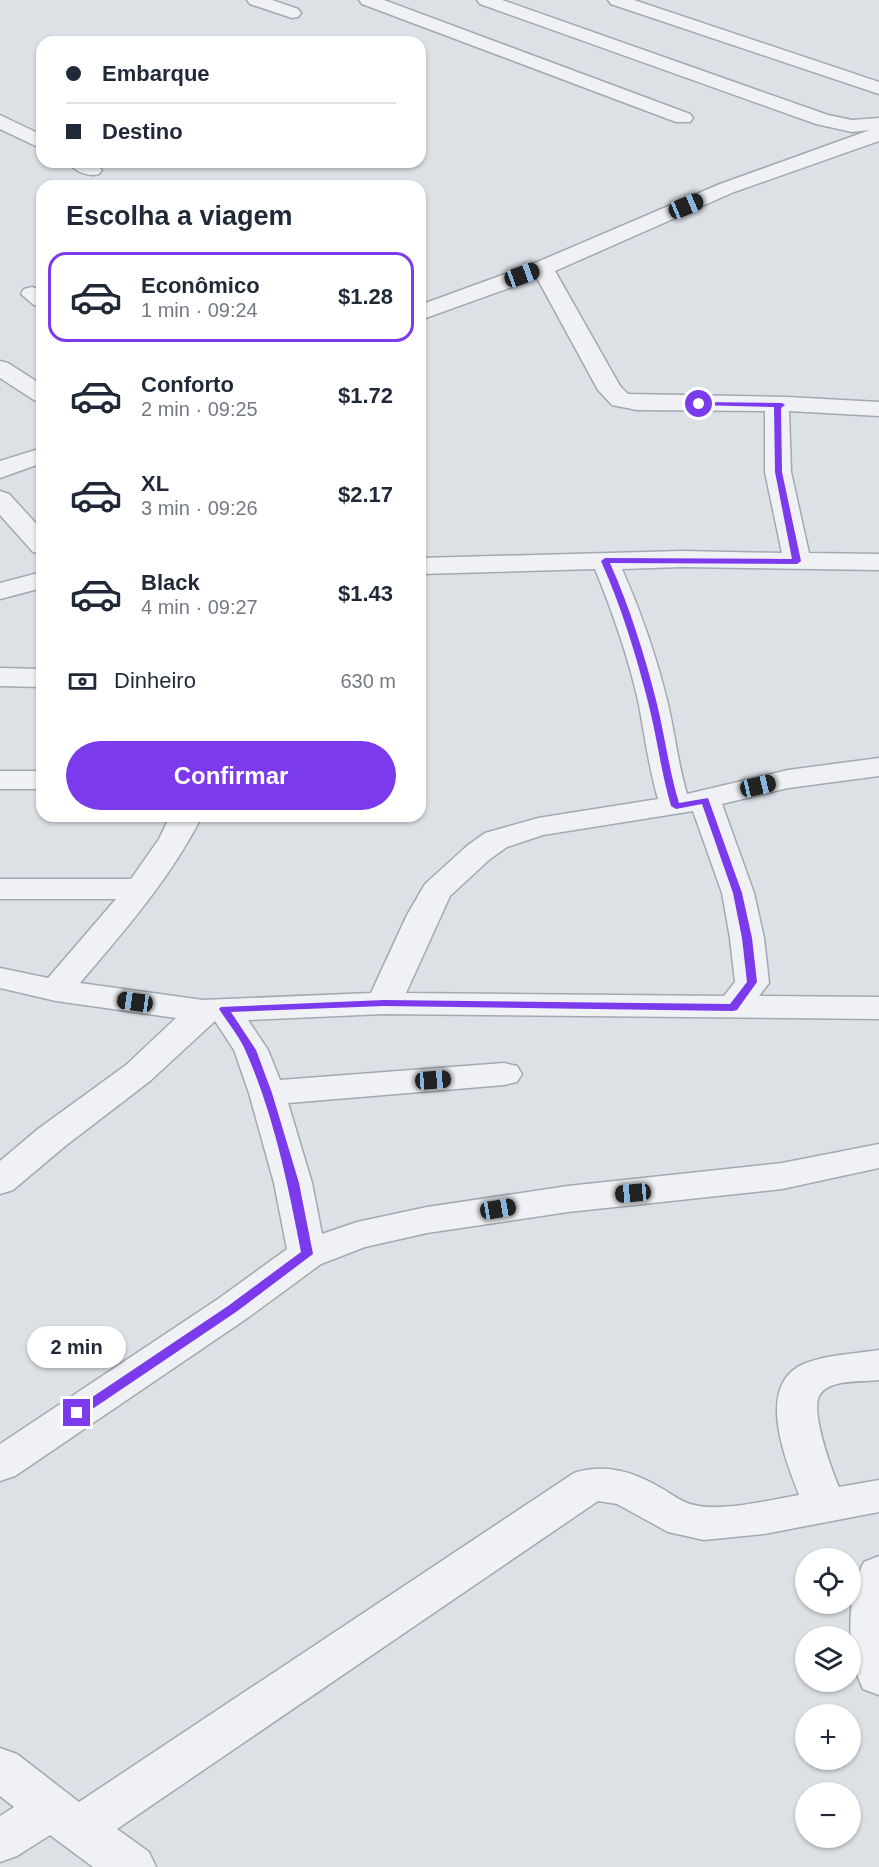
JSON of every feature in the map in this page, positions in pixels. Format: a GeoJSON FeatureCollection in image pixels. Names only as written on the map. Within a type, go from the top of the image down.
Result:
{"type":"FeatureCollection","features":[{"type":"Feature","properties":{"kind":"street"},"geometry":{"type":"LineString","coordinates":[[256,0],[292,13]]}},
{"type":"Feature","properties":{"kind":"street"},"geometry":{"type":"LineString","coordinates":[[368,0],[682,118]]}},
{"type":"Feature","properties":{"kind":"street"},"geometry":{"type":"LineString","coordinates":[[486,0],[823,120],[852,126],[879,124]]}},
{"type":"Feature","properties":{"kind":"street"},"geometry":{"type":"LineString","coordinates":[[617,0],[879,88]]}},
{"type":"Feature","properties":{"kind":"street"},"geometry":{"type":"LineString","coordinates":[[0,121],[36,140]]}},
{"type":"Feature","properties":{"kind":"street"},"geometry":{"type":"LineString","coordinates":[[426,311],[543,268],[727,188],[879,134]]}},
{"type":"Feature","properties":{"kind":"street"},"geometry":{"type":"LineString","coordinates":[[543,268],[610,390],[620,400],[637,404],[782,405],[879,409]]}},
{"type":"Feature","properties":{"kind":"street"},"geometry":{"type":"LineString","coordinates":[[0,368],[33,389]]}},
{"type":"Feature","properties":{"kind":"street"},"geometry":{"type":"LineString","coordinates":[[0,394],[33,389]]}},
{"type":"Feature","properties":{"kind":"street"},"geometry":{"type":"LineString","coordinates":[[782,405],[777,408],[778,472],[797,561]]}},
{"type":"Feature","properties":{"kind":"street"},"geometry":{"type":"LineString","coordinates":[[0,471],[36,457]]}},
{"type":"Feature","properties":{"kind":"street"},"geometry":{"type":"LineString","coordinates":[[0,499],[36,539]]}},
{"type":"Feature","properties":{"kind":"street"},"geometry":{"type":"LineString","coordinates":[[605,561],[620,596],[638,650],[653,704],[665,772],[690,803],[738,893],[747,938],[752,982],[733,1007]]}},
{"type":"Feature","properties":{"kind":"street"},"geometry":{"type":"LineString","coordinates":[[426,566],[605,561],[874,562],[879,588]]}},
{"type":"Feature","properties":{"kind":"street"},"geometry":{"type":"LineString","coordinates":[[0,591],[36,582]]}},
{"type":"Feature","properties":{"kind":"street"},"geometry":{"type":"LineString","coordinates":[[0,676],[36,678]]}},
{"type":"Feature","properties":{"kind":"street"},"geometry":{"type":"LineString","coordinates":[[384,1003],[436,891],[496,840],[538,827],[690,803],[789,779],[879,767]]}},
{"type":"Feature","properties":{"kind":"street"},"geometry":{"type":"LineString","coordinates":[[0,780],[36,780]]}},
{"type":"Feature","properties":{"kind":"street"},"geometry":{"type":"LineString","coordinates":[[56,990],[139,889],[163,856],[183,822]]}},
{"type":"Feature","properties":{"kind":"street"},"geometry":{"type":"LineString","coordinates":[[0,889],[139,889]]}},
{"type":"Feature","properties":{"kind":"street"},"geometry":{"type":"LineString","coordinates":[[0,978],[56,990],[214,1010],[384,1003],[879,1008]]}},
{"type":"Feature","properties":{"kind":"street"},"geometry":{"type":"LineString","coordinates":[[214,1010],[251,1050],[267,1093],[293,1183],[307,1254]]}},
{"type":"Feature","properties":{"kind":"street"},"geometry":{"type":"LineString","coordinates":[[0,1181],[214,1010]]}},
{"type":"Feature","properties":{"kind":"street"},"geometry":{"type":"LineString","coordinates":[[267,1093],[504,1074]]}},
{"type":"Feature","properties":{"kind":"street"},"geometry":{"type":"LineString","coordinates":[[0,1465],[232,1309],[307,1254],[357,1235],[427,1220],[568,1199],[782,1176],[879,1156]]}},
{"type":"Feature","properties":{"kind":"street"},"geometry":{"type":"LineString","coordinates":[[825,1508],[796,1423],[797,1398],[806,1383],[817,1374],[879,1365]]}},
{"type":"Feature","properties":{"kind":"street"},"geometry":{"type":"LineString","coordinates":[[0,1840],[66,1818],[399,1615],[589,1485],[615,1484],[679,1518],[696,1523],[725,1523],[825,1508],[879,1496]]}},
{"type":"Feature","properties":{"kind":"street"},"geometry":{"type":"LineString","coordinates":[[879,1574],[873,1619],[874,1659],[879,1676]]}},
{"type":"Feature","properties":{"kind":"street"},"geometry":{"type":"LineString","coordinates":[[0,1768],[132,1867]]}},
{"type":"Feature","properties":{"kind":"route"},"geometry":{"type":"LineString","coordinates":[[77,1413],[232,1309],[307,1254],[293,1183],[267,1093],[251,1050],[224,1009],[384,1003],[733,1007],[752,982],[747,938],[738,893],[705,800],[676,806],[665,772],[653,704],[644,679],[638,650],[620,596],[605,561],[682,559],[797,561],[778,472],[777,408],[782,405],[699,404]]}}]}
